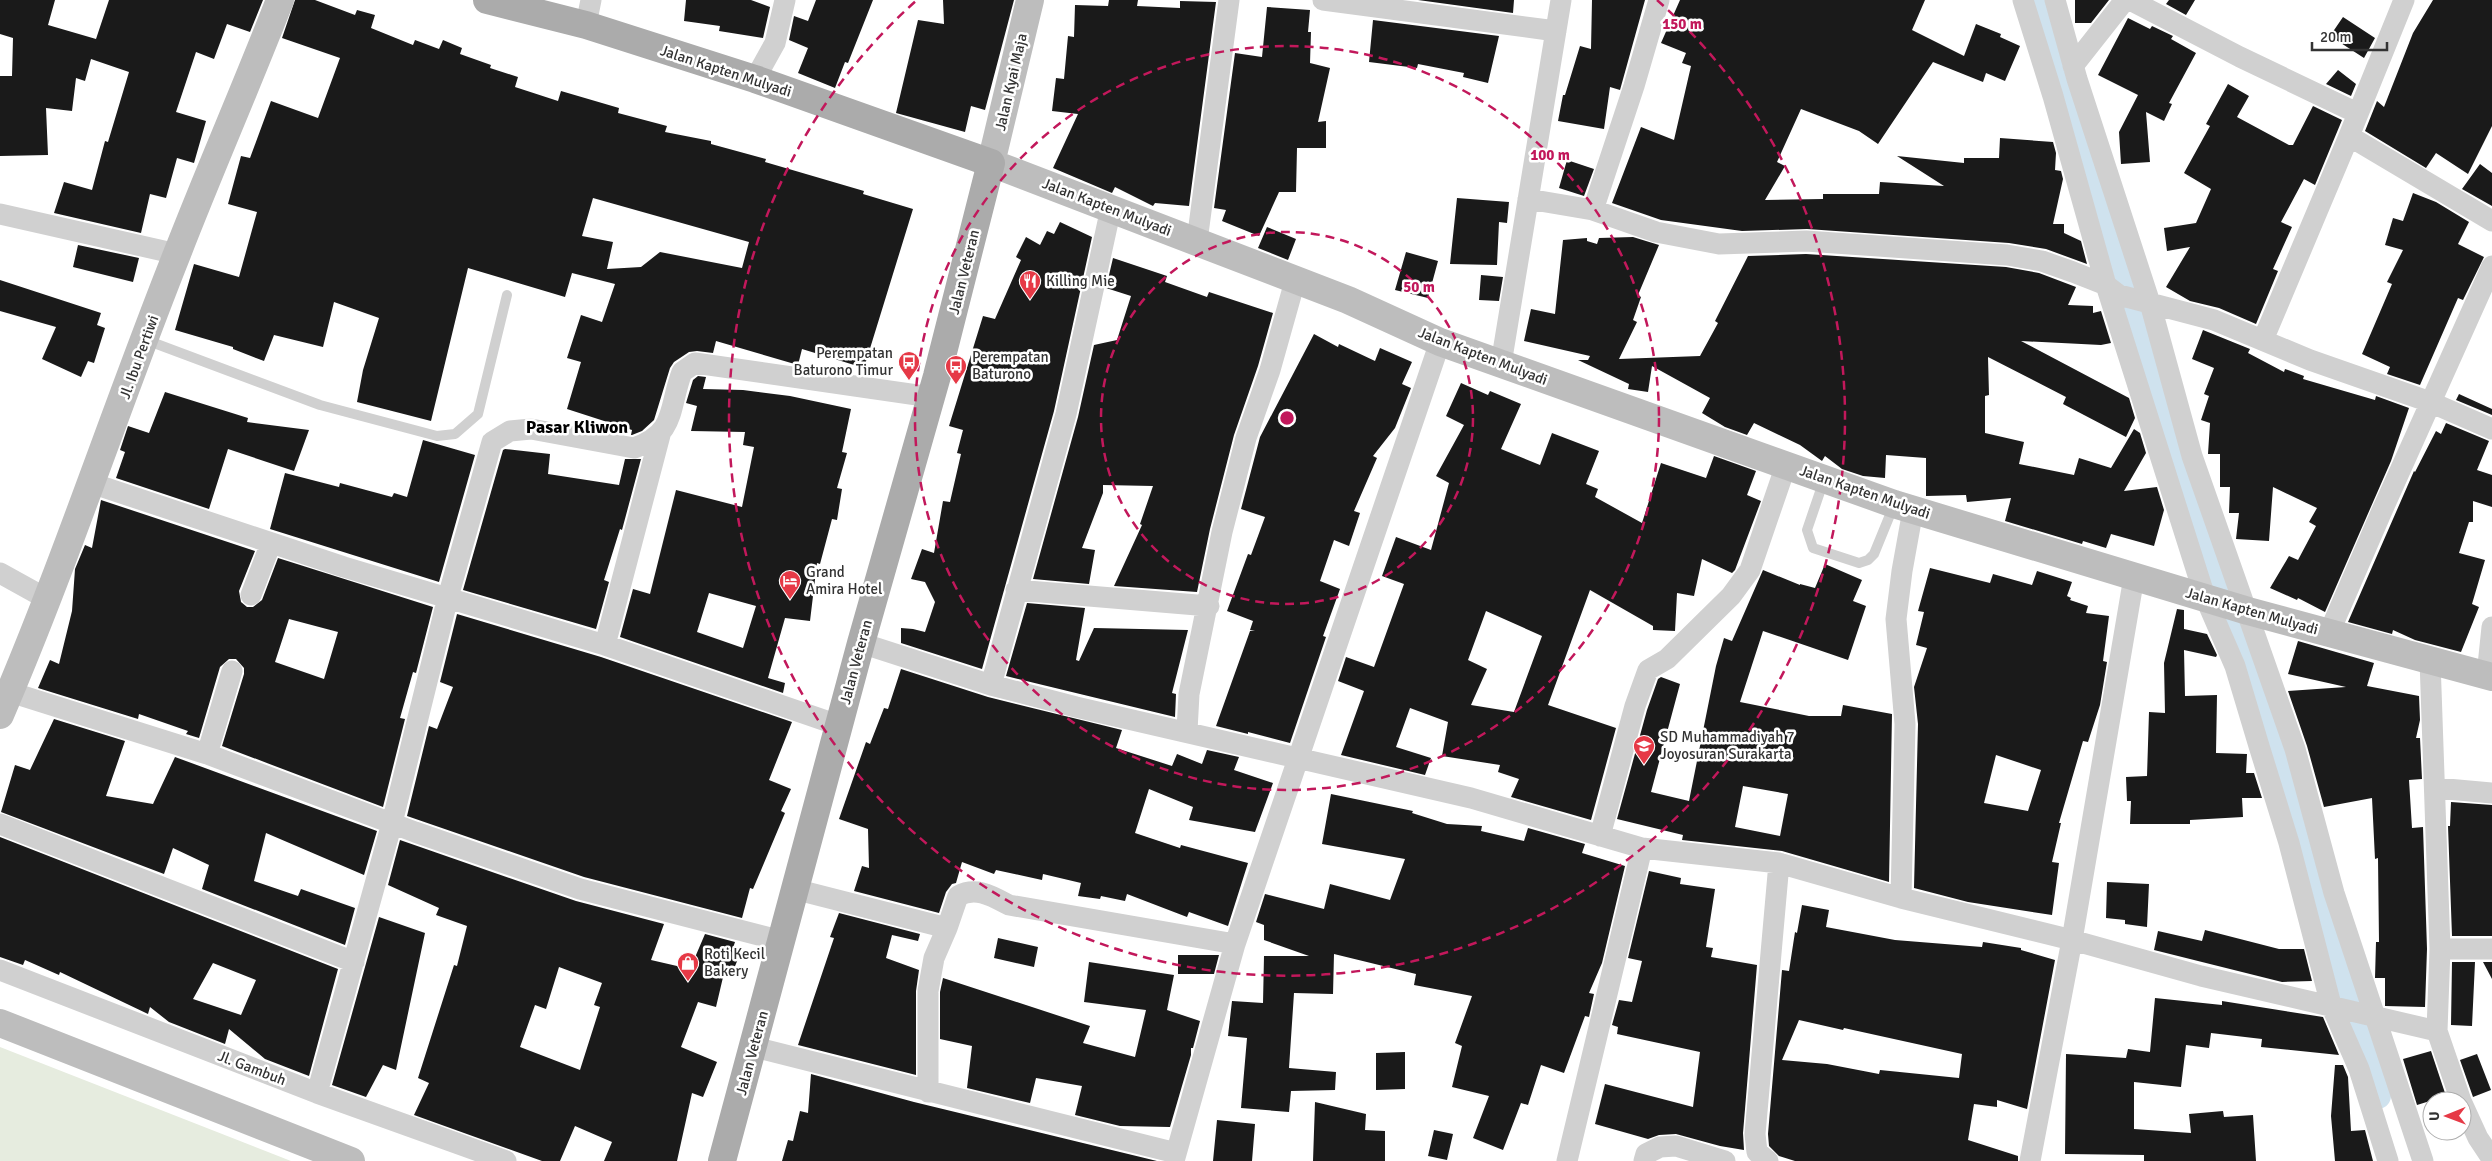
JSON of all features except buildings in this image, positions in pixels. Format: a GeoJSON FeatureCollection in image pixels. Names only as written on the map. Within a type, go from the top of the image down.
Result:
{"type":"FeatureCollection","features":[{"type":"Feature","properties":{"kind":"main road","name":"Jl. Ibu Pertiwi"},"geometry":{"type":"LineString","coordinates":[[5,703],[47,599],[176,254],[242,99],[280,0]]}},
{"type":"Feature","properties":{"kind":"main road","name":"Jalan Kapten Mulyadi"},"geometry":{"type":"LineString","coordinates":[[487,0],[589,13],[755,79],[1197,241],[1348,300],[1440,342],[1904,507],[2245,610],[2490,676]]}},
{"type":"Feature","properties":{"kind":"main road","name":"Jalan Kyai Maja"},"geometry":{"type":"LineString","coordinates":[[991,164],[1030,0]]}},
{"type":"Feature","properties":{"kind":"main road","name":"Jalan Veteran"},"geometry":{"type":"LineString","coordinates":[[722,1161],[754,1047],[794,889],[860,644],[931,397],[991,164]]}},
{"type":"Feature","properties":{"kind":"main road"},"geometry":{"type":"LineString","coordinates":[[0,1023],[351,1161]]}},
{"type":"Feature","properties":{"kind":"street"},"geometry":{"type":"LineString","coordinates":[[755,79],[775,43],[785,0]]}},
{"type":"Feature","properties":{"kind":"street"},"geometry":{"type":"LineString","coordinates":[[1197,241],[1229,0]]}},
{"type":"Feature","properties":{"kind":"street"},"geometry":{"type":"LineString","coordinates":[[1323,0],[1425,7],[1556,31]]}},
{"type":"Feature","properties":{"kind":"street"},"geometry":{"type":"LineString","coordinates":[[1502,364],[1561,0]]}},
{"type":"Feature","properties":{"kind":"street"},"geometry":{"type":"LineString","coordinates":[[1594,210],[1634,86],[1659,0]]}},
{"type":"Feature","properties":{"kind":"street"},"geometry":{"type":"LineString","coordinates":[[2023,0],[2208,598],[2235,666],[2260,746],[2336,1007],[2359,1069],[2388,1161]]}},
{"type":"Feature","properties":{"kind":"street"},"geometry":{"type":"LineString","coordinates":[[2055,0],[2073,66],[2192,456],[2295,750],[2334,892],[2371,1016],[2422,1161]]}},
{"type":"Feature","properties":{"kind":"street"},"geometry":{"type":"LineString","coordinates":[[2073,66],[2125,0]]}},
{"type":"Feature","properties":{"kind":"street"},"geometry":{"type":"LineString","coordinates":[[2130,0],[2240,57],[2357,113]]}},
{"type":"Feature","properties":{"kind":"street"},"geometry":{"type":"LineString","coordinates":[[2263,340],[2404,0]]}},
{"type":"Feature","properties":{"kind":"street"},"geometry":{"type":"LineString","coordinates":[[2349,136],[2492,221]]}},
{"type":"Feature","properties":{"kind":"street"},"geometry":{"type":"LineString","coordinates":[[1528,199],[1594,210],[1656,232],[1719,244],[1806,241],[2007,255],[2042,260],[2145,302],[2214,320],[2310,360],[2430,402],[2492,429]]}},
{"type":"Feature","properties":{"kind":"street"},"geometry":{"type":"LineString","coordinates":[[991,685],[1066,414],[1111,208]]}},
{"type":"Feature","properties":{"kind":"street"},"geometry":{"type":"LineString","coordinates":[[0,214],[176,254]]}},
{"type":"Feature","properties":{"kind":"street"},"geometry":{"type":"LineString","coordinates":[[2330,633],[2430,402],[2492,266]]}},
{"type":"Feature","properties":{"kind":"street"},"geometry":{"type":"LineString","coordinates":[[1187,731],[1190,694],[1209,606],[1222,532],[1246,438],[1270,370],[1296,281]]}},
{"type":"Feature","properties":{"kind":"street"},"geometry":{"type":"LineString","coordinates":[[754,1047],[1175,1157],[1235,944],[1440,342]]}},
{"type":"Feature","properties":{"kind":"street"},"geometry":{"type":"LineString","coordinates":[[605,646],[660,435],[667,423],[682,372],[696,363],[931,397]]}},
{"type":"Feature","properties":{"kind":"street"},"geometry":{"type":"LineString","coordinates":[[317,1093],[392,823],[448,597],[492,442],[510,431],[531,429],[634,448],[660,435]]}},
{"type":"Feature","properties":{"kind":"street"},"geometry":{"type":"LineString","coordinates":[[1600,836],[1637,699],[1648,670],[1667,658],[1712,615],[1731,596],[1750,570],[1786,465]]}},
{"type":"Feature","properties":{"kind":"street"},"geometry":{"type":"LineString","coordinates":[[91,483],[344,568],[448,597],[605,646],[838,725]]}},
{"type":"Feature","properties":{"kind":"street"},"geometry":{"type":"LineString","coordinates":[[1901,898],[1906,724],[1896,619],[1902,572],[1904,507]]}},
{"type":"Feature","properties":{"kind":"street"},"geometry":{"type":"LineString","coordinates":[[251,595],[271,543]]}},
{"type":"Feature","properties":{"kind":"street"},"geometry":{"type":"LineString","coordinates":[[0,573],[47,599]]}},
{"type":"Feature","properties":{"kind":"street"},"geometry":{"type":"LineString","coordinates":[[2030,1161],[2072,940],[2134,577]]}},
{"type":"Feature","properties":{"kind":"street"},"geometry":{"type":"LineString","coordinates":[[1016,590],[1209,606]]}},
{"type":"Feature","properties":{"kind":"street"},"geometry":{"type":"LineString","coordinates":[[2490,676],[2492,626]]}},
{"type":"Feature","properties":{"kind":"street"},"geometry":{"type":"LineString","coordinates":[[860,644],[991,685],[1471,798],[1642,848],[1779,863],[1901,898],[2072,940],[2201,976],[2437,1031]]}},
{"type":"Feature","properties":{"kind":"street"},"geometry":{"type":"LineString","coordinates":[[2430,660],[2436,788],[2440,949],[2437,1031],[2458,1091]]}},
{"type":"Feature","properties":{"kind":"street"},"geometry":{"type":"LineString","coordinates":[[207,754],[232,671]]}},
{"type":"Feature","properties":{"kind":"street"},"geometry":{"type":"LineString","coordinates":[[5,703],[207,754],[392,823],[580,889],[782,941]]}},
{"type":"Feature","properties":{"kind":"street"},"geometry":{"type":"LineString","coordinates":[[2436,788],[2492,793]]}},
{"type":"Feature","properties":{"kind":"street"},"geometry":{"type":"LineString","coordinates":[[0,824],[354,962]]}},
{"type":"Feature","properties":{"kind":"street"},"geometry":{"type":"LineString","coordinates":[[1567,1161],[1642,848]]}},
{"type":"Feature","properties":{"kind":"street"},"geometry":{"type":"LineString","coordinates":[[1768,1161],[1757,1152],[1754,1134],[1779,863]]}},
{"type":"Feature","properties":{"kind":"street"},"geometry":{"type":"LineString","coordinates":[[794,889],[947,928]]}},
{"type":"Feature","properties":{"kind":"street"},"geometry":{"type":"LineString","coordinates":[[928,1092],[928,991],[934,958],[958,896],[966,891],[986,893],[1009,905],[1235,944]]}},
{"type":"Feature","properties":{"kind":"street"},"geometry":{"type":"LineString","coordinates":[[2440,949],[2492,949]]}},
{"type":"Feature","properties":{"kind":"street","name":"Jl. Gambuh"},"geometry":{"type":"LineString","coordinates":[[0,970],[317,1093],[506,1161]]}},
{"type":"Feature","properties":{"kind":"street"},"geometry":{"type":"LineString","coordinates":[[2472,1124],[2478,1138],[2492,1159]]}},
{"type":"Feature","properties":{"kind":"street"},"geometry":{"type":"LineString","coordinates":[[1644,1161],[1646,1154],[1660,1147],[1676,1146],[1725,1161]]}},
{"type":"Feature","properties":{"kind":"lane"},"geometry":{"type":"LineString","coordinates":[[145,340],[320,405],[437,436],[455,434],[478,414],[507,295]]}},
{"type":"Feature","properties":{"kind":"lane"},"geometry":{"type":"LineString","coordinates":[[1824,478],[1807,530],[1814,548],[1859,563],[1868,560],[1874,554],[1904,507]]}},
{"type":"Feature","properties":{"kind":"shaded area"},"geometry":{"type":"Polygon","coordinates":[[[0,1047],[291,1161],[0,1161],[0,1047]]]}},
{"type":"Feature","properties":{"kind":"waterway"},"geometry":{"type":"LineString","coordinates":[[2043,0],[2378,1096]]}},
{"type":"Feature","properties":{"kind":"place","name":"Killing Mie"},"geometry":{"type":"Point","coordinates":[1030,300]}},
{"type":"Feature","properties":{"kind":"place","name":"Perempatan Baturono Timur"},"geometry":{"type":"Point","coordinates":[909,381]}},
{"type":"Feature","properties":{"kind":"place","name":"Perempatan Baturono"},"geometry":{"type":"Point","coordinates":[956,385]}},
{"type":"Feature","properties":{"kind":"place","name":"Grand Amira Hotel"},"geometry":{"type":"Point","coordinates":[790,600]}},
{"type":"Feature","properties":{"kind":"place","name":"SD Muhammadiyah 7 Joyosuran Surakarta"},"geometry":{"type":"Point","coordinates":[1644,765]}},
{"type":"Feature","properties":{"kind":"place","name":"Roti Kecil Bakery"},"geometry":{"type":"Point","coordinates":[688,982]}},
{"type":"Feature","properties":{"kind":"district","name":"Pasar Kliwon"},"geometry":{"type":"Point","coordinates":[577,427]}}]}
